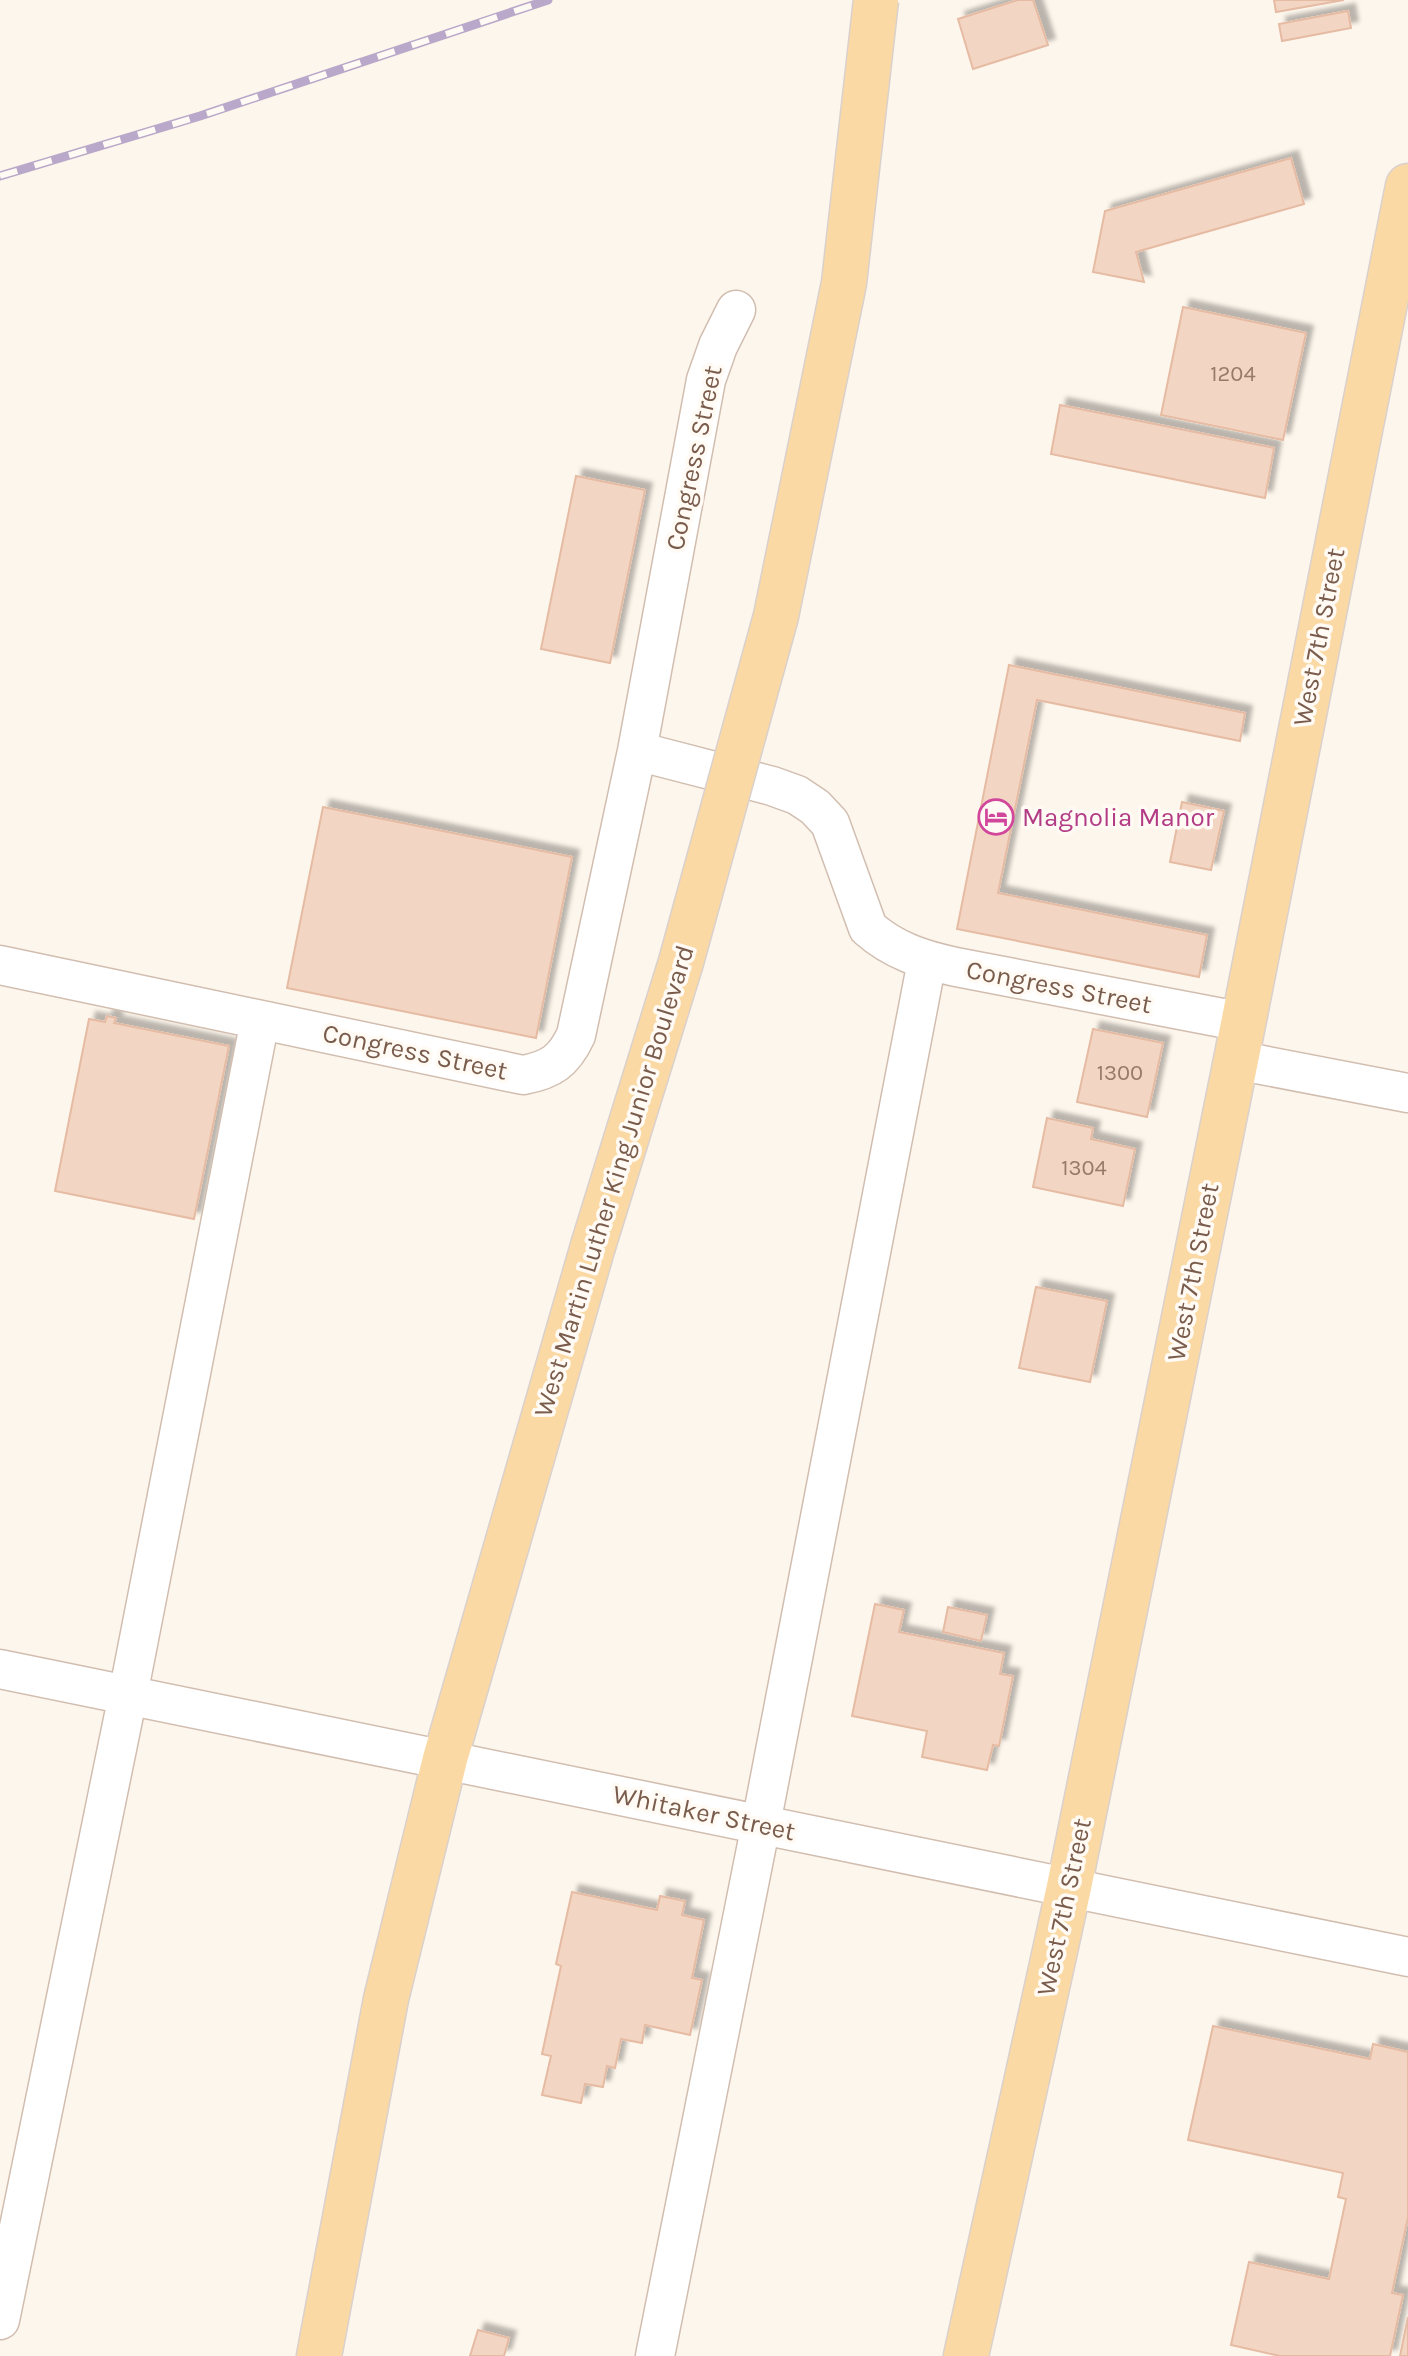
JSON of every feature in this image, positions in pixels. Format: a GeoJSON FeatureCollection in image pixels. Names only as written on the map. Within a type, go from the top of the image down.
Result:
{"type":"FeatureCollection","features":[{"type":"Feature","properties":{"kind":"main road","name":"West Martin Luther King Junior Boulevard"},"geometry":{"type":"LineString","coordinates":[[319,2356],[386,1999],[445,1759],[593,1246],[681,962],[776,616],[844,283],[876,0]]}},
{"type":"Feature","properties":{"kind":"main road","name":"West 7th Street"},"geometry":{"type":"LineString","coordinates":[[966,2356],[1069,1887],[1408,186]]}},
{"type":"Feature","properties":{"kind":"street","name":"Congress Street"},"geometry":{"type":"LineString","coordinates":[[0,965],[523,1075],[542,1072],[556,1063],[569,1049],[576,1035],[637,751],[706,380],[736,310]]}},
{"type":"Feature","properties":{"kind":"street","name":"Congress Street"},"geometry":{"type":"LineString","coordinates":[[637,751],[772,786],[797,795],[815,807],[830,823],[868,928],[881,940],[927,961],[1239,1041],[1408,1093]]}},
{"type":"Feature","properties":{"kind":"street"},"geometry":{"type":"LineString","coordinates":[[655,2356],[927,961]]}},
{"type":"Feature","properties":{"kind":"street"},"geometry":{"type":"LineString","coordinates":[[0,2320],[128,1695],[260,1020]]}},
{"type":"Feature","properties":{"kind":"street","name":"Whitaker Street"},"geometry":{"type":"LineString","coordinates":[[0,1669],[1408,1957]]}},
{"type":"Feature","properties":{"kind":"building"},"geometry":{"type":"Polygon","coordinates":[[[1018,0],[1033,0],[1048,45],[973,69],[958,19],[1018,0]]]}},
{"type":"Feature","properties":{"kind":"building"},"geometry":{"type":"Polygon","coordinates":[[[1274,0],[1344,0],[1276,12],[1274,0]]]}},
{"type":"Feature","properties":{"kind":"building"},"geometry":{"type":"Polygon","coordinates":[[[1348,11],[1351,28],[1282,41],[1279,24],[1348,11]]]}},
{"type":"Feature","properties":{"kind":"building"},"geometry":{"type":"Polygon","coordinates":[[[1291,158],[1304,204],[1136,252],[1144,282],[1093,272],[1105,211],[1291,158]]]}},
{"type":"Feature","properties":{"kind":"building"},"geometry":{"type":"Polygon","coordinates":[[[1183,307],[1306,333],[1283,440],[1161,415],[1183,307]]]}},
{"type":"Feature","properties":{"kind":"building"},"geometry":{"type":"Polygon","coordinates":[[[1060,405],[1274,448],[1265,498],[1051,454],[1060,405]]]}},
{"type":"Feature","properties":{"kind":"building"},"geometry":{"type":"Polygon","coordinates":[[[576,476],[645,490],[610,663],[541,649],[576,476]]]}},
{"type":"Feature","properties":{"kind":"building","name":"Magnolia Manor"},"geometry":{"type":"Polygon","coordinates":[[[1009,665],[1245,713],[1240,741],[1037,700],[998,893],[1207,935],[1199,977],[957,929],[1009,665]]]}},
{"type":"Feature","properties":{"kind":"building"},"geometry":{"type":"Polygon","coordinates":[[[1182,802],[1224,811],[1211,870],[1170,862],[1182,802]]]}},
{"type":"Feature","properties":{"kind":"building"},"geometry":{"type":"Polygon","coordinates":[[[323,807],[572,857],[536,1038],[287,988],[323,807]]]}},
{"type":"Feature","properties":{"kind":"building"},"geometry":{"type":"Polygon","coordinates":[[[107,1016],[116,1018],[114,1023],[229,1046],[194,1219],[55,1191],[89,1019],[105,1022],[107,1016]]]}},
{"type":"Feature","properties":{"kind":"building"},"geometry":{"type":"Polygon","coordinates":[[[1093,1029],[1163,1043],[1147,1117],[1077,1102],[1093,1029]]]}},
{"type":"Feature","properties":{"kind":"building"},"geometry":{"type":"Polygon","coordinates":[[[1047,1118],[1093,1128],[1091,1139],[1135,1149],[1123,1206],[1033,1187],[1047,1118]]]}},
{"type":"Feature","properties":{"kind":"building"},"geometry":{"type":"Polygon","coordinates":[[[1036,1287],[1107,1301],[1090,1382],[1019,1368],[1036,1287]]]}},
{"type":"Feature","properties":{"kind":"building"},"geometry":{"type":"Polygon","coordinates":[[[875,1604],[904,1610],[899,1632],[1004,1653],[1000,1674],[1013,1676],[999,1746],[993,1745],[987,1770],[922,1757],[927,1731],[852,1716],[875,1604]]]}},
{"type":"Feature","properties":{"kind":"building"},"geometry":{"type":"Polygon","coordinates":[[[948,1607],[987,1615],[981,1641],[943,1632],[948,1607]]]}},
{"type":"Feature","properties":{"kind":"building"},"geometry":{"type":"Polygon","coordinates":[[[572,1892],[657,1910],[660,1896],[685,1901],[682,1915],[704,1920],[692,1978],[702,1980],[690,2035],[645,2025],[642,2043],[621,2039],[615,2068],[607,2066],[603,2087],[585,2084],[581,2103],[542,2095],[551,2056],[542,2054],[561,1966],[556,1964],[572,1892]]]}},
{"type":"Feature","properties":{"kind":"building"},"geometry":{"type":"Polygon","coordinates":[[[1213,2026],[1370,2059],[1373,2044],[1408,2052],[1408,2217],[1392,2293],[1403,2295],[1390,2356],[1280,2356],[1231,2345],[1249,2262],[1329,2279],[1346,2199],[1338,2197],[1343,2173],[1188,2140],[1213,2026]]]}},
{"type":"Feature","properties":{"kind":"building"},"geometry":{"type":"Polygon","coordinates":[[[1408,2317],[1408,2356],[1400,2356],[1408,2317]]]}},
{"type":"Feature","properties":{"kind":"building"},"geometry":{"type":"Polygon","coordinates":[[[478,2330],[509,2338],[504,2356],[470,2356],[478,2330]]]}},
{"type":"Feature","properties":{"kind":"railway"},"geometry":{"type":"LineString","coordinates":[[0,176],[200,116],[548,0]]}},
{"type":"Feature","properties":{"kind":"place","name":"Magnolia Manor"},"geometry":{"type":"Point","coordinates":[996,817]}}]}
